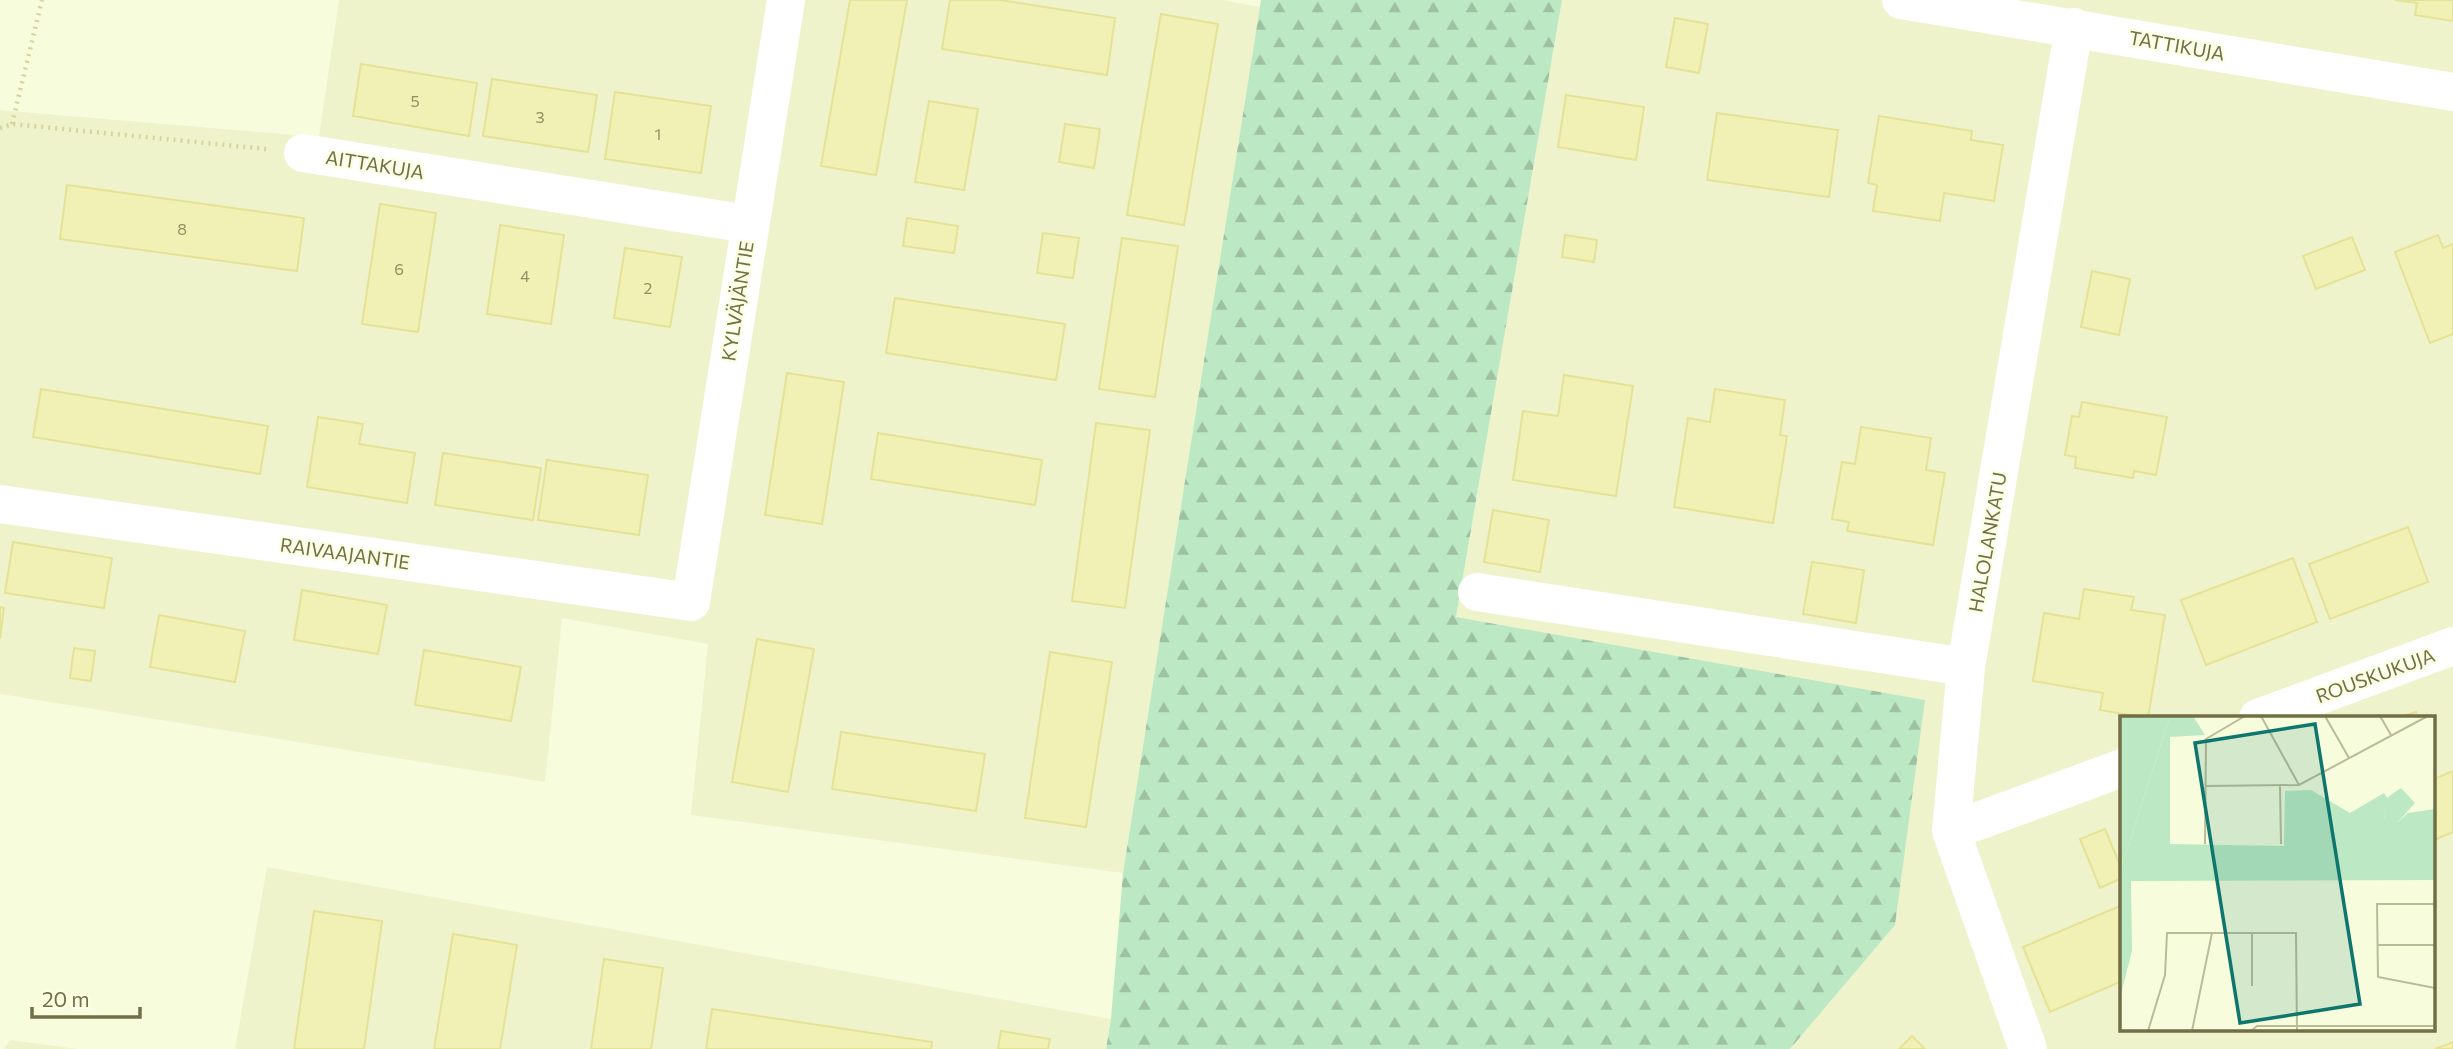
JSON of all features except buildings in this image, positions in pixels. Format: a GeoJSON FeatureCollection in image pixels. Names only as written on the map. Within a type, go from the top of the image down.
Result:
{"type":"FeatureCollection","features":[{"type":"Feature","properties":{"kind":"street","name":"KYLVÄJÄNTIE"},"geometry":{"type":"LineString","coordinates":[[691,602],[748,224],[786,0]]}},
{"type":"Feature","properties":{"kind":"street","name":"TATTIKUJA"},"geometry":{"type":"LineString","coordinates":[[1901,0],[2453,92]]}},
{"type":"Feature","properties":{"kind":"street","name":"HALOLANKATU"},"geometry":{"type":"LineString","coordinates":[[2028,1049],[1951,831],[1966,667],[2074,27]]}},
{"type":"Feature","properties":{"kind":"street","name":"AITTAKUJA"},"geometry":{"type":"LineString","coordinates":[[303,152],[748,224]]}},
{"type":"Feature","properties":{"kind":"street","name":"RAIVAAJANTIE"},"geometry":{"type":"LineString","coordinates":[[0,504],[691,602]]}},
{"type":"Feature","properties":{"kind":"street"},"geometry":{"type":"LineString","coordinates":[[1477,592],[1966,667]]}},
{"type":"Feature","properties":{"kind":"street","name":"ROUSKUKUJA"},"geometry":{"type":"LineString","coordinates":[[2263,716],[2453,646]]}},
{"type":"Feature","properties":{"kind":"street"},"geometry":{"type":"LineString","coordinates":[[1951,831],[2120,769]]}},
{"type":"Feature","properties":{"kind":"path"},"geometry":{"type":"LineString","coordinates":[[12,124],[42,0]]}},
{"type":"Feature","properties":{"kind":"path","name":"AITTAKUJA"},"geometry":{"type":"LineString","coordinates":[[0,128],[12,124],[303,152]]}},
{"type":"Feature","properties":{"kind":"shaded area"},"geometry":{"type":"Polygon","coordinates":[[[339,0],[1222,0],[1260,7],[1123,873],[691,815],[708,644],[562,618],[545,782],[0,694],[0,110],[319,137],[339,0]]]}},
{"type":"Feature","properties":{"kind":"shaded area"},"geometry":{"type":"Polygon","coordinates":[[[1562,0],[2453,0],[2453,1049],[1790,1049],[1895,924],[1456,617],[1562,0]]]}},
{"type":"Feature","properties":{"kind":"shaded area"},"geometry":{"type":"Polygon","coordinates":[[[267,867],[1111,1019],[1106,1049],[235,1049],[267,867]]]}},
{"type":"Feature","properties":{"kind":"shaded area"},"geometry":{"type":"Polygon","coordinates":[[[10,1040],[78,1049],[4,1049],[10,1040]]]}},
{"type":"Feature","properties":{"kind":"green space"},"geometry":{"type":"Polygon","coordinates":[[[1261,0],[1562,0],[1456,617],[1925,700],[1895,925],[1790,1049],[1106,1049],[1123,873],[1261,0]]]}}]}
